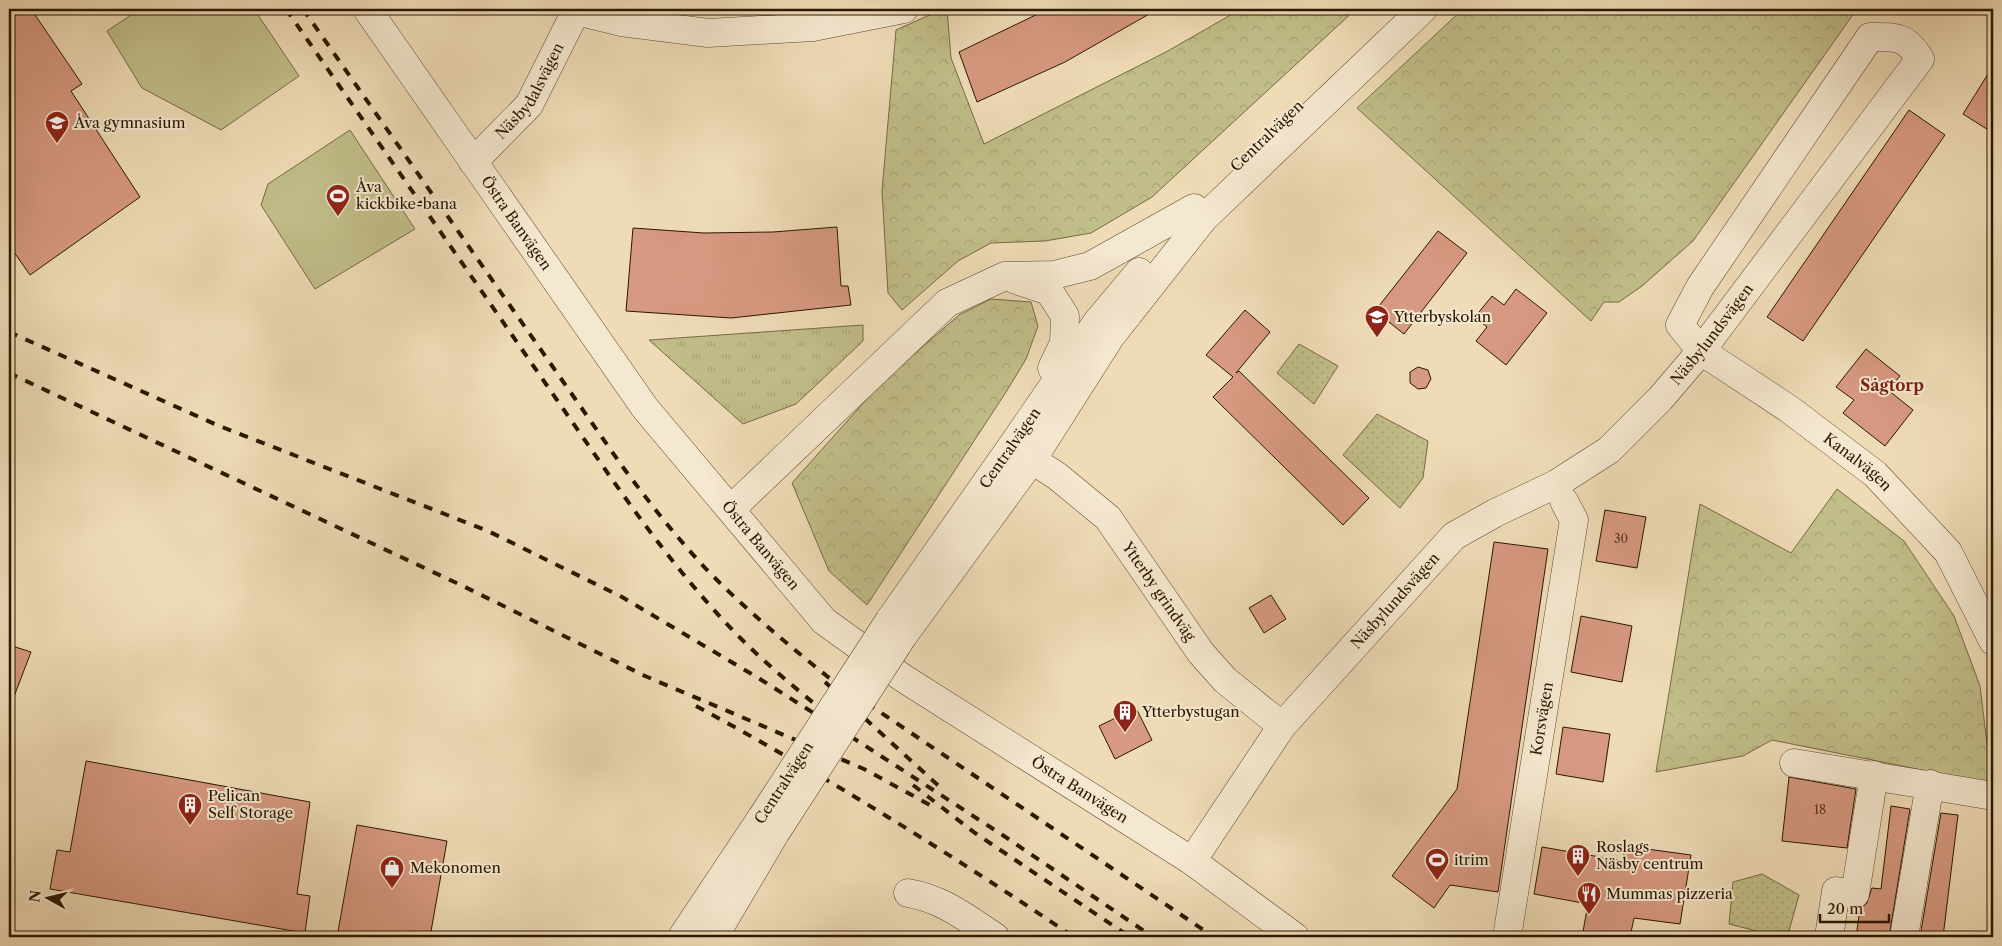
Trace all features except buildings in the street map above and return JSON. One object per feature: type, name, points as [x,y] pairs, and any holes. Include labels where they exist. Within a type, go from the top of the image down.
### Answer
[{"type":"street","name":"Östra Banvägen","points":[[367,9],[645,408],[732,509],[824,621],[902,678],[1192,861],[1296,937]]},
{"type":"street","name":"Näsbydalsvägen","points":[[473,162],[529,105],[574,10],[621,22],[657,18],[708,33],[813,27],[904,9]]},
{"type":"street","name":"Centralvägen","points":[[1024,450],[1097,322],[1194,208],[1345,59],[1401,9]]},
{"type":"street","name":"Centralvägen","points":[[682,937],[769,824],[896,628],[1024,450],[1204,218],[1423,9]]},
{"type":"street","name":"Näsbylundsvägen","points":[[1192,861],[1282,726],[1454,536],[1495,513],[1556,484],[1609,450],[1660,399],[1701,351],[1920,59],[1913,47],[1897,37],[1870,37],[1700,287],[1680,325]]},
{"type":"street","points":[[732,509],[947,303],[1005,276],[1054,274],[1090,266],[1194,208]]},
{"type":"street","points":[[1005,276],[1049,291],[1065,316],[1064,343],[1024,450]]},
{"type":"street","name":"Kanalvägen","points":[[1680,325],[1701,351],[1789,409],[1875,474],[1948,552],[1993,641]]},
{"type":"street","name":"Ytterby grindväg","points":[[1024,450],[1108,518],[1201,653],[1225,680],[1282,726]]},
{"type":"street","name":"Korsvägen","points":[[1506,937],[1574,520],[1564,501]]},
{"type":"street","points":[[1794,762],[1993,796]]},
{"type":"street","points":[[1829,937],[1836,891],[1855,894],[1874,775]]},
{"type":"street","points":[[1904,937],[1930,784]]},
{"type":"street","name":"Centralvägen","points":[[714,937],[769,824]]},
{"type":"street","points":[[908,893],[926,896],[944,904],[995,937]]},
{"type":"green space","points":[[140,9],[254,9],[299,76],[221,130],[142,88],[107,31]]},
{"type":"green space","points":[[943,9],[947,9],[951,58],[984,144],[1166,52],[1241,9],[1356,9],[1152,197],[1091,233],[1045,241],[991,243],[958,261],[902,310],[888,293],[882,191],[896,30]]},
{"type":"green space","points":[[1463,9],[1857,9],[1693,241],[1642,286],[1619,302],[1604,302],[1591,321],[1357,108]]},
{"type":"green space","name":"Åva kickbike-bana","points":[[350,130],[415,229],[315,289],[261,205],[268,184]]},
{"type":"green space","points":[[991,299],[1031,302],[1038,326],[1026,359],[867,605],[829,571],[792,483],[882,382],[959,315]]},
{"type":"green space","points":[[863,325],[863,341],[796,404],[743,424],[649,340]]},
{"type":"green space","points":[[1299,344],[1338,366],[1314,404],[1277,373]]},
{"type":"green space","points":[[1377,414],[1428,441],[1423,478],[1400,508],[1343,455]]},
{"type":"green space","points":[[1837,489],[1904,541],[1954,616],[1980,686],[1992,784],[1772,740],[1743,756],[1656,772],[1700,504],[1791,553]]},
{"type":"green space","points":[[1762,874],[1799,895],[1789,931],[1761,932],[1729,924],[1733,882]]},
{"type":"railway","points":[[286,9],[609,475],[664,550],[709,605],[737,635],[777,672],[832,718]]},
{"type":"railway","points":[[303,9],[622,466],[684,545],[707,570],[766,625],[828,677],[1214,937]]},
{"type":"railway","points":[[9,332],[217,425],[488,531],[622,597],[760,679],[864,745],[1004,836],[1153,937]]},
{"type":"railway","points":[[9,373],[465,587],[645,676],[864,769],[930,805]]},
{"type":"railway","points":[[825,682],[941,788]]},
{"type":"railway","points":[[696,706],[793,760],[888,817],[1074,937]]},
{"type":"railway","points":[[913,785],[975,833],[1130,937]]},
{"type":"place","name":"Åva gymnasium","points":[[57,144]]},
{"type":"place","name":"Åva kickbike-bana","points":[[338,217]]},
{"type":"place","name":"Ytterbyskolan","points":[[1377,338]]},
{"type":"place","name":"Ytterbystugan","points":[[1125,733]]},
{"type":"place","name":"Pelican Self Storage","points":[[190,826]]},
{"type":"place","name":"Roslags Näsby centrum","points":[[1578,877]]},
{"type":"place","name":"itrim","points":[[1437,881]]},
{"type":"place","name":"Mekonomen","points":[[392,889]]},
{"type":"place","name":"Mummas pizzeria","points":[[1589,915]]},
{"type":"district","name":"Sågtorp","points":[[1892,385]]}]
